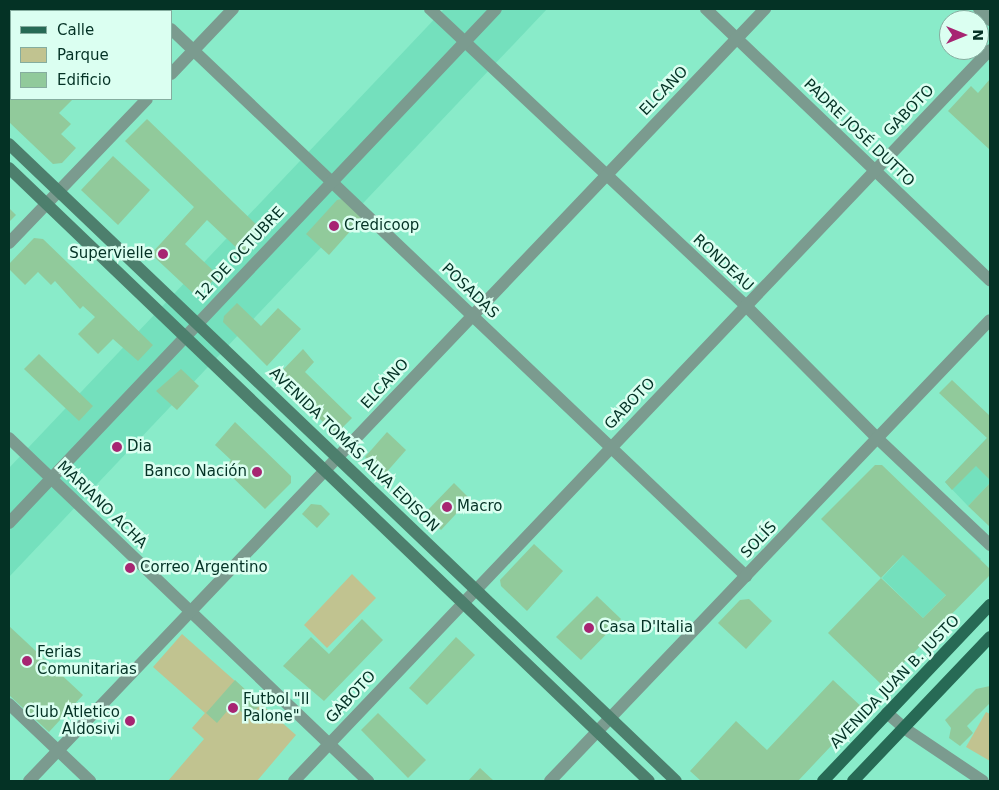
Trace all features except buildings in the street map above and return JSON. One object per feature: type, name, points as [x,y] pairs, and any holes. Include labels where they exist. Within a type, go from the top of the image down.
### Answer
[{"type":"main road","name":"AVENIDA TOMÁS ALVA EDISON","points":[[9,144],[676,781]]},
{"type":"main road","points":[[9,168],[649,781]]},
{"type":"main road","name":"AVENIDA JUAN B. JUSTO","points":[[823,781],[990,605]]},
{"type":"main road","points":[[853,781],[990,637]]},
{"type":"street","points":[[172,73],[233,9]]},
{"type":"street","name":"RONDEAU","points":[[430,9],[605,176],[746,306],[877,438],[990,545]]},
{"type":"street","name":"12 DE OCTUBRE","points":[[9,522],[496,9]]},
{"type":"street","name":"PADRE JOSÉ DUTTO","points":[[706,9],[990,280]]},
{"type":"street","name":"ELCANO","points":[[29,781],[192,613],[765,9]]},
{"type":"street","points":[[979,9],[990,20]]},
{"type":"street","name":"POSADAS","points":[[172,30],[746,576]]},
{"type":"street","name":"GABOTO","points":[[294,781],[990,50]]},
{"type":"street","points":[[9,243],[146,100]]},
{"type":"street","name":"SOLÍS","points":[[550,781],[612,719],[990,320]]},
{"type":"street","name":"MARIANO ACHA","points":[[9,438],[368,781]]},
{"type":"street","points":[[9,704],[90,781]]},
{"type":"street","points":[[887,713],[904,728],[983,781]]},
{"type":"shaded area","points":[[444,9],[547,9],[9,577],[9,468]]},
{"type":"shaded area","points":[[987,438],[990,441],[990,483],[968,506],[945,482]]},
{"type":"shaded area","points":[[937,519],[981,559],[923,618],[882,578]]},
{"type":"green space","points":[[352,574],[376,598],[327,648],[304,625]]},
{"type":"green space","name":"Futbol \"Il Palone\"","points":[[182,634],[296,735],[257,781],[168,781],[204,739],[192,728],[205,713],[153,667]]},
{"type":"green space","points":[[986,712],[990,714],[990,761],[966,747]]},
{"type":"place","name":"Credicoop","points":[[334,226]]},
{"type":"place","name":"Supervielle","points":[[163,254]]},
{"type":"place","name":"Dia","points":[[117,447]]},
{"type":"place","name":"Banco Nación","points":[[257,472]]},
{"type":"place","name":"Macro","points":[[447,507]]},
{"type":"place","name":"Correo Argentino","points":[[130,568]]},
{"type":"place","name":"Casa D'Italia","points":[[589,628]]},
{"type":"place","name":"Ferias Comunitarias","points":[[27,661]]},
{"type":"place","name":"Futbol \"Il Palone\"","points":[[233,708]]},
{"type":"place","name":"Club Atletico Aldosivi","points":[[130,721]]}]
